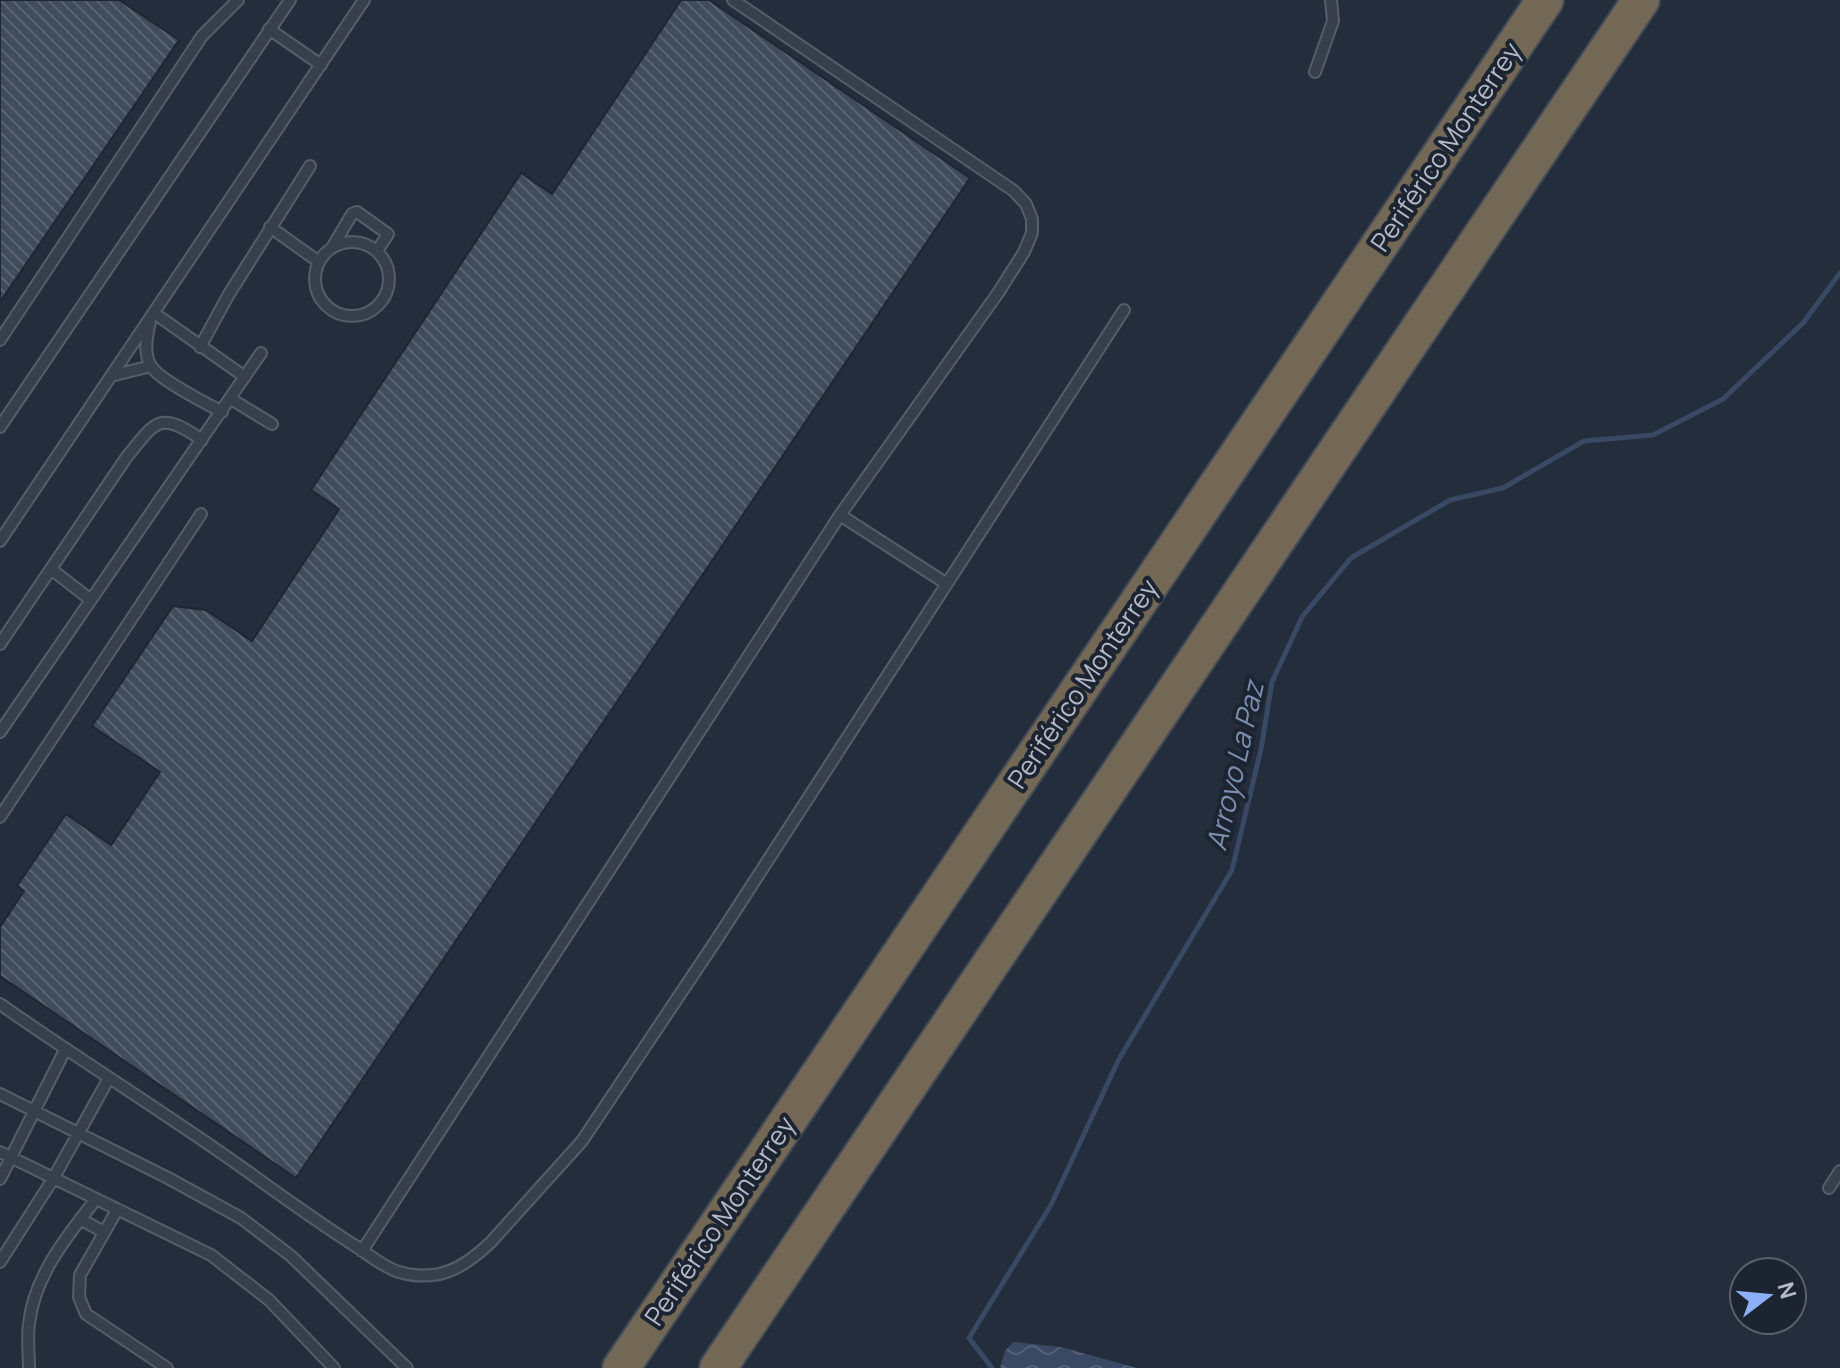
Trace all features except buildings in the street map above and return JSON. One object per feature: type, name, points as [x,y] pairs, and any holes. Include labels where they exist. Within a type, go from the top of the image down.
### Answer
[{"type":"highway","name":"Periférico Monterrey","points":[[630,1354],[1545,0]]},
{"type":"highway","points":[[718,1368],[1641,0]]},
{"type":"lane","points":[[0,340],[202,36],[238,0]]},
{"type":"lane","points":[[0,427],[290,0]]},
{"type":"lane","points":[[0,541],[364,0]]},
{"type":"lane","points":[[362,1251],[840,515],[998,293],[1024,252],[1032,233],[1032,219],[1026,204],[1004,184],[733,0]]},
{"type":"lane","points":[[1315,72],[1333,21],[1331,0]]},
{"type":"lane","points":[[269,29],[321,65]]},
{"type":"lane","points":[[200,347],[229,294],[310,166]]},
{"type":"lane","points":[[332,247],[361,243],[377,251],[387,267],[389,276],[385,295],[373,309],[355,316],[337,313],[321,301],[315,282],[319,262],[352,214],[357,212],[388,234],[377,251]]},
{"type":"lane","points":[[270,227],[319,262]]},
{"type":"lane","points":[[0,1004],[188,1129],[362,1251],[396,1271],[424,1276],[453,1271],[491,1242],[582,1141],[726,926],[1124,310]]},
{"type":"lane","points":[[152,316],[245,377]]},
{"type":"lane","points":[[152,316],[146,342],[151,366],[165,379],[222,412]]},
{"type":"lane","points":[[0,732],[261,353]]},
{"type":"lane","points":[[111,376],[151,366]]},
{"type":"lane","points":[[231,399],[272,424]]},
{"type":"lane","points":[[0,644],[126,458],[148,431],[169,421],[178,423],[202,440]]},
{"type":"lane","points":[[0,817],[201,514]]},
{"type":"lane","points":[[840,515],[947,584]]},
{"type":"lane","points":[[51,569],[91,600]]},
{"type":"lane","points":[[0,1179],[65,1050]]},
{"type":"lane","points":[[0,1262],[53,1179],[109,1078]]},
{"type":"lane","points":[[0,1094],[218,1203],[252,1225],[291,1256],[407,1368]]},
{"type":"lane","points":[[0,1152],[211,1255],[269,1300],[334,1368]]},
{"type":"lane","points":[[1829,1188],[1840,1171]]},
{"type":"lane","points":[[29,1368],[29,1325],[39,1283],[57,1251],[96,1199]]},
{"type":"lane","points":[[117,1210],[80,1275],[79,1297],[86,1314],[167,1368]]},
{"type":"lane","points":[[80,1219],[104,1232]]},
{"type":"lane","points":[[612,1368],[630,1354]]},
{"type":"water","points":[[1013,1342],[1061,1347],[1137,1368],[1000,1368],[1005,1351]]},
{"type":"waterway","name":"Arroyo La Paz","points":[[992,1368],[969,1338],[1051,1205],[1119,1059],[1232,870],[1261,749],[1272,682],[1302,617],[1351,558],[1450,500],[1503,488],[1584,441],[1653,435],[1723,399],[1803,323],[1840,273]]}]
